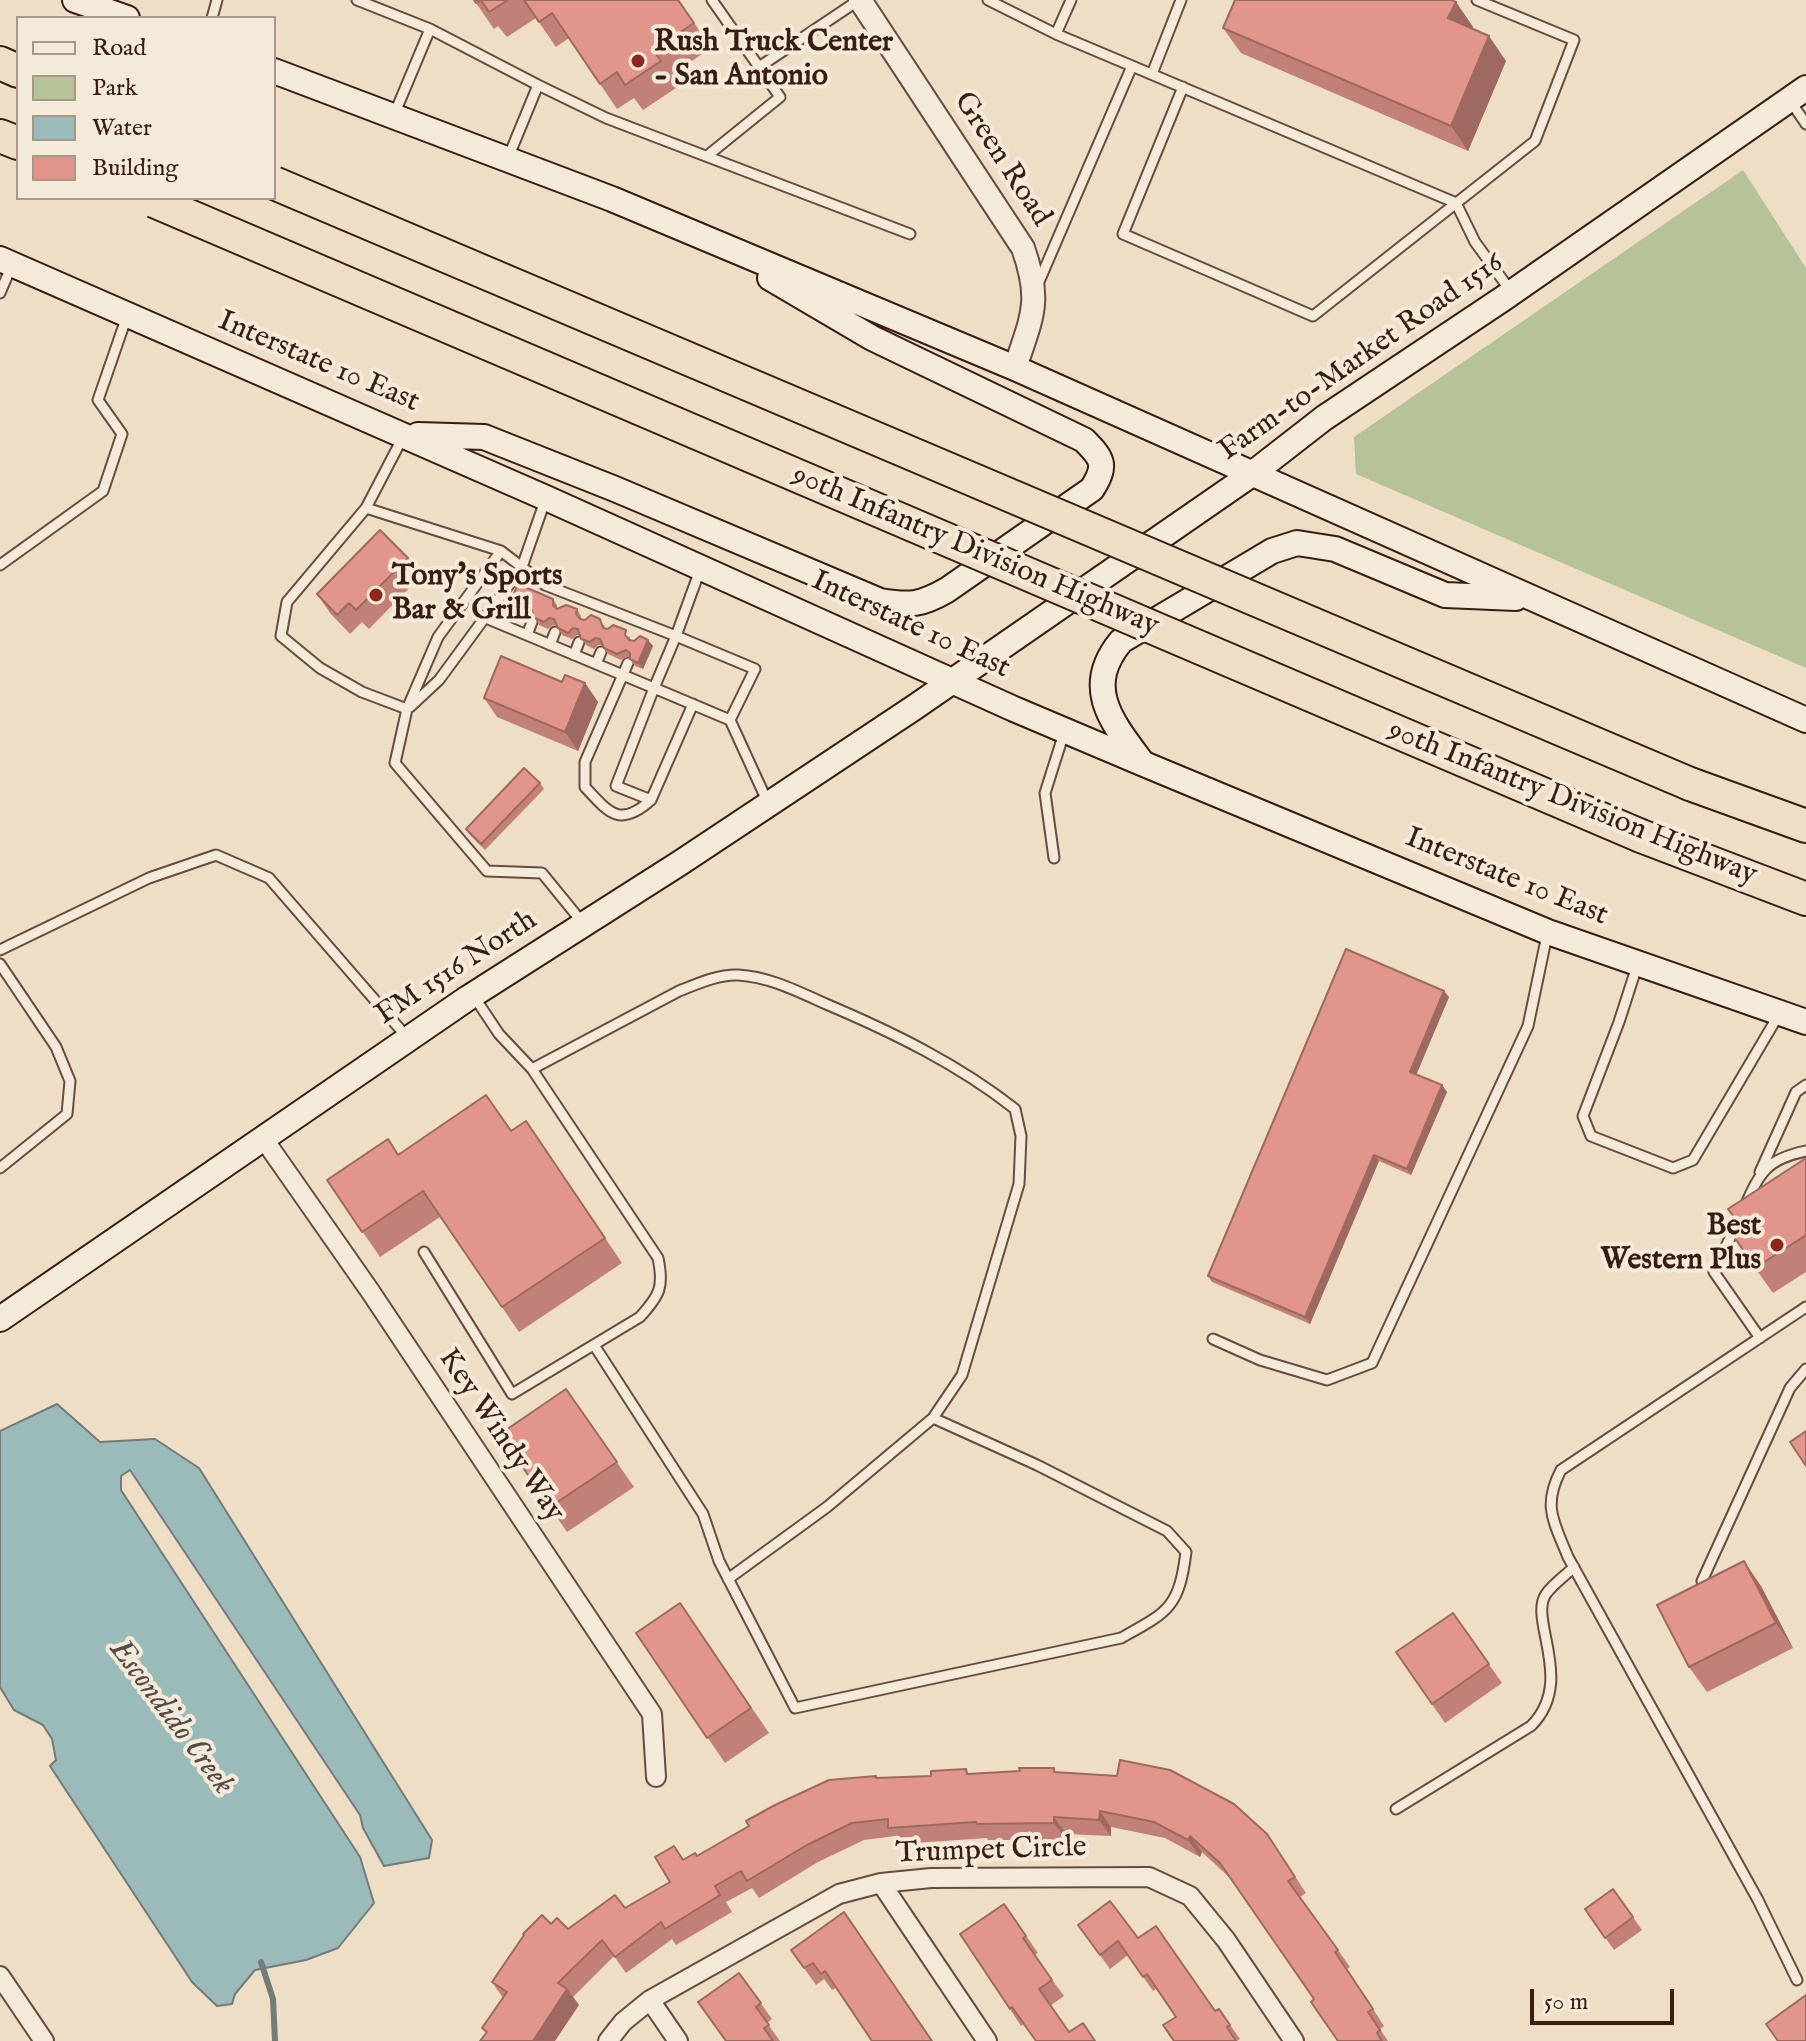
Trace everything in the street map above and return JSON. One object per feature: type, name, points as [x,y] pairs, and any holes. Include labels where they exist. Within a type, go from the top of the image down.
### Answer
[{"type":"highway","points":[[276,184],[1690,784],[1806,826]]},
{"type":"highway","name":"90th Infantry Division Highway","points":[[152,200],[1641,836],[1806,899]]},
{"type":"main road","points":[[75,0],[121,16]]},
{"type":"main road","points":[[276,72],[508,158],[688,230],[1015,368],[1806,720]]},
{"type":"main road","name":"Farm-to-Market Road 1516","points":[[954,680],[1252,474],[1324,418],[1512,293],[1797,94]]},
{"type":"main road","points":[[404,435],[484,437],[880,601],[905,605],[924,603],[947,590],[1092,489],[1102,473],[1100,456],[1084,440],[872,338],[688,230]]},
{"type":"main road","name":"Interstate 10 East","points":[[6,262],[702,566],[1065,731],[1548,932],[1806,1022]]},
{"type":"main road","points":[[1144,764],[1114,726],[1104,704],[1102,680],[1108,656],[1121,641],[1272,551],[1297,543],[1335,549],[1445,595],[1530,599]]},
{"type":"main road","name":"FM 1516 North","points":[[0,1319],[473,995],[954,680]]},
{"type":"street","name":"Green Road","points":[[860,0],[1023,248],[1035,291],[1033,312],[1015,368]]},
{"type":"street","name":"Key Windy Way","points":[[263,1138],[370,1291],[652,1714],[656,1777]]},
{"type":"street","name":"Trumpet Circle","points":[[608,2041],[623,2022],[650,2000],[839,1894],[881,1883],[931,1878],[1149,1877],[1190,1896],[1226,1940],[1294,2041]]},
{"type":"street","points":[[881,1883],[987,2041]]},
{"type":"street","points":[[0,1976],[44,2041]]},
{"type":"street","points":[[650,2000],[678,2041]]},
{"type":"lane","points":[[357,0],[430,29],[606,118],[910,234]]},
{"type":"lane","points":[[707,156],[780,97],[712,0]]},
{"type":"lane","points":[[759,67],[860,0]]},
{"type":"lane","points":[[988,0],[1056,34],[1456,203],[1475,242],[1512,293]]},
{"type":"lane","points":[[1056,34],[1071,0]]},
{"type":"lane","points":[[1152,74],[1181,0]]},
{"type":"lane","points":[[1183,87],[1123,234],[1313,316],[1535,141],[1574,40],[1477,0]]},
{"type":"lane","points":[[394,115],[430,29]]},
{"type":"lane","points":[[1035,291],[1132,66]]},
{"type":"lane","points":[[508,158],[538,85]]},
{"type":"lane","points":[[1797,94],[1806,124]]},
{"type":"lane","points":[[0,293],[6,262]]},
{"type":"lane","points":[[0,565],[103,491],[122,434],[98,400],[127,316]]},
{"type":"lane","points":[[404,435],[366,508],[287,602],[281,636],[320,668],[362,692],[407,709]]},
{"type":"lane","points":[[407,709],[439,680],[522,567],[546,498]]},
{"type":"lane","points":[[366,508],[501,551],[545,585],[594,604],[642,628],[676,636],[755,669],[730,720]]},
{"type":"lane","points":[[501,551],[438,637],[407,709],[395,763],[487,871],[542,873],[584,925]]},
{"type":"lane","points":[[651,800],[616,786],[702,566]]},
{"type":"lane","points":[[541,598],[545,585]]},
{"type":"lane","points":[[564,608],[570,595]]},
{"type":"lane","points":[[588,619],[594,604]]},
{"type":"lane","points":[[486,618],[730,720],[768,804]]},
{"type":"lane","points":[[527,635],[532,622]]},
{"type":"lane","points":[[550,645],[555,632]]},
{"type":"lane","points":[[574,655],[579,642]]},
{"type":"lane","points":[[596,664],[601,652]]},
{"type":"lane","points":[[628,663],[585,762],[585,787],[603,807],[618,816],[636,813],[651,800],[693,704]]},
{"type":"lane","points":[[1054,858],[1045,793],[1065,731]]},
{"type":"lane","points":[[0,950],[149,878],[216,855],[269,878],[408,1039]]},
{"type":"lane","points":[[1213,1339],[1260,1360],[1327,1380],[1372,1363],[1528,1026],[1548,932]]},
{"type":"lane","points":[[1638,963],[1583,1116],[1591,1136],[1673,1168],[1693,1160],[1780,1013]]},
{"type":"lane","points":[[0,964],[56,1047],[70,1081],[67,1114],[0,1168]]},
{"type":"lane","points":[[532,1069],[679,991],[703,981],[735,975],[772,980],[875,1025],[982,1083],[1015,1109],[1021,1136],[1019,1184],[962,1375],[933,1418],[827,1507],[728,1579]]},
{"type":"lane","points":[[424,1252],[512,1394],[640,1317],[656,1300],[661,1288],[658,1258],[532,1069],[499,1034],[473,995]]},
{"type":"lane","points":[[1760,1338],[1714,1272],[1796,1092],[1806,1085]]},
{"type":"lane","points":[[1760,1172],[1788,1154],[1806,1151]]},
{"type":"lane","points":[[1797,1980],[1758,1900],[1574,1567],[1551,1514],[1552,1488],[1561,1470],[1806,1307]]},
{"type":"lane","points":[[594,1345],[703,1514],[719,1561],[795,1708],[1121,1638],[1164,1614],[1182,1583],[1186,1552],[1167,1531],[1037,1465],[933,1418]]},
{"type":"lane","points":[[1702,1581],[1790,1388],[1806,1369]]},
{"type":"lane","points":[[1396,1809],[1531,1726],[1542,1716],[1548,1704],[1551,1657],[1542,1608],[1545,1595],[1574,1567]]},
{"type":"green space","points":[[1743,170],[1806,268],[1806,668],[1356,474],[1354,437]]},
{"type":"water","points":[[57,1404],[100,1442],[155,1439],[199,1468],[432,1840],[429,1858],[384,1866],[363,1828],[360,1815],[130,1470],[121,1476],[121,1490],[360,1857],[374,1903],[338,1948],[306,1960],[255,1970],[235,1994],[232,2004],[217,2006],[192,1982],[50,1766],[56,1760],[52,1739],[43,1725],[14,1710],[0,1687],[0,1431]]},
{"type":"building","points":[[481,0],[508,0],[489,12]]},
{"type":"building","name":"Rush Truck Center - San Antonio","points":[[524,0],[678,0],[694,23],[653,50],[661,61],[625,85],[617,72],[600,84],[552,13],[539,22]]},
{"type":"building","points":[[1235,0],[1451,0],[1456,2],[1448,18],[1489,36],[1451,126],[1223,28]]},
{"type":"building","points":[[380,530],[408,558],[356,610],[349,603],[337,615],[317,594]]},
{"type":"building","points":[[518,584],[553,599],[557,609],[566,605],[577,609],[580,619],[585,620],[591,615],[600,619],[603,628],[613,625],[626,630],[629,640],[634,641],[640,636],[648,640],[638,663],[630,659],[630,653],[626,650],[617,654],[604,648],[600,639],[590,642],[581,639],[578,629],[573,628],[568,633],[558,628],[554,619],[544,622],[535,618],[531,609],[526,608],[521,613],[508,607]]},
{"type":"building","points":[[501,656],[562,682],[565,675],[585,683],[565,732],[484,698]]},
{"type":"building","points":[[524,768],[540,783],[481,844],[466,829]]},
{"type":"building","points":[[1346,949],[1444,991],[1410,1072],[1442,1085],[1407,1169],[1374,1155],[1305,1317],[1208,1276]]},
{"type":"building","points":[[486,1095],[511,1131],[526,1121],[605,1238],[502,1307],[423,1191],[362,1232],[327,1180],[388,1139],[398,1155]]},
{"type":"building","points":[[1806,1158],[1806,1235],[1755,1268],[1725,1223],[1734,1217],[1728,1209]]},
{"type":"building","points":[[566,1389],[617,1462],[550,1507],[500,1434]]},
{"type":"building","points":[[1806,1431],[1806,1466],[1790,1442]]},
{"type":"building","points":[[1744,1561],[1776,1623],[1689,1667],[1657,1605]]},
{"type":"building","points":[[680,1603],[751,1708],[707,1738],[636,1633]]},
{"type":"building","points":[[1453,1613],[1489,1664],[1432,1704],[1396,1652]]},
{"type":"building","points":[[1120,1760],[1170,1770],[1234,1804],[1267,1834],[1295,1877],[1288,1881],[1338,1950],[1335,1952],[1373,2009],[1368,2012],[1380,2030],[1377,2033],[1382,2041],[1338,2041],[1311,2002],[1314,1999],[1220,1863],[1190,1836],[1188,1840],[1154,1822],[1100,1811],[1099,1820],[1054,1817],[1054,1823],[976,1822],[888,1828],[888,1819],[852,1823],[807,1845],[747,1881],[741,1871],[715,1886],[720,1895],[665,1929],[661,1922],[615,1957],[602,1940],[558,1983],[567,1989],[533,2041],[480,2041],[487,2032],[482,2028],[507,1992],[492,1982],[523,1934],[542,1915],[551,1924],[557,1918],[568,1929],[615,1895],[625,1908],[670,1882],[655,1857],[674,1846],[683,1860],[695,1853],[697,1856],[749,1826],[746,1821],[829,1780],[931,1776],[931,1771],[966,1769],[967,1774],[1020,1771],[1019,1768],[1054,1768],[1054,1772],[1117,1776]]},
{"type":"building","points":[[1613,1889],[1633,1917],[1605,1938],[1585,1909]]},
{"type":"building","points":[[1110,1901],[1138,1938],[1156,1926],[1215,2011],[1219,2009],[1236,2041],[1174,2041],[1163,2025],[1176,2017],[1147,1974],[1143,1977],[1118,1941],[1100,1955],[1078,1925]]},
{"type":"building","points":[[1004,1904],[1052,1980],[1039,1989],[1069,2032],[1083,2023],[1095,2041],[1036,2041],[1012,2007],[1010,2009],[960,1934]]},
{"type":"building","points":[[844,1912],[932,2041],[872,2041],[825,1971],[821,1974],[813,1963],[804,1968],[791,1950]]},
{"type":"building","points":[[739,1973],[761,2003],[756,2007],[769,2025],[764,2028],[773,2041],[726,2041],[698,2002]]},
{"type":"building","points":[[1806,1995],[1806,2041],[1778,2041],[1766,2024]]},
{"type":"waterway","name":"Escondido Creek","points":[[261,1962],[273,1999],[275,2041]]},
{"type":"place","name":"Rush Truck Center - San Antonio","points":[[638,61]]},
{"type":"place","name":"Tony's Sports Bar & Grill","points":[[376,595]]},
{"type":"place","name":"Best Western Plus","points":[[1777,1245]]}]
